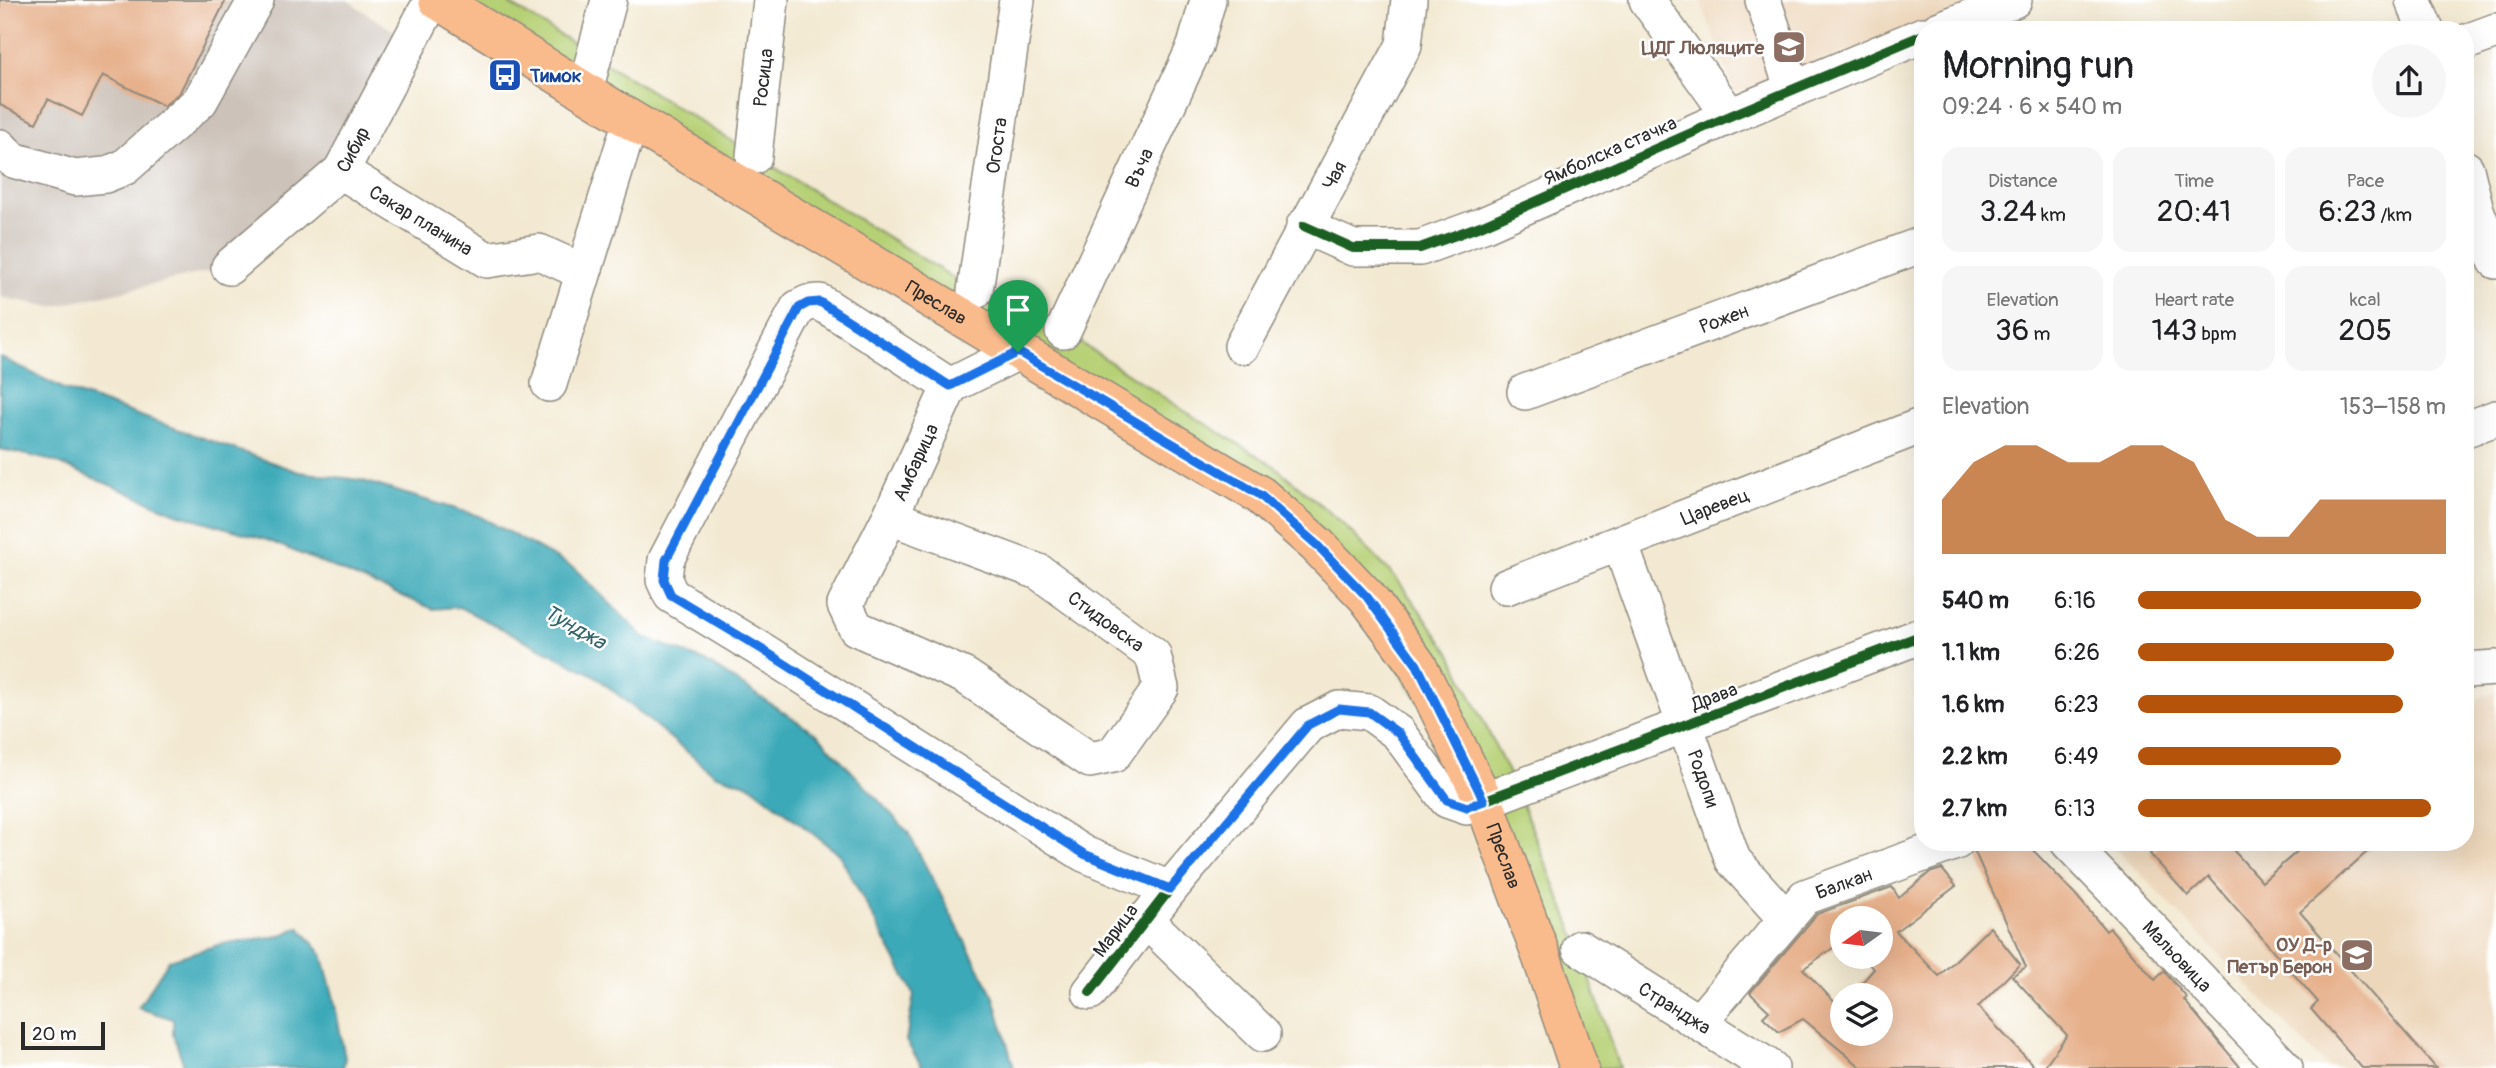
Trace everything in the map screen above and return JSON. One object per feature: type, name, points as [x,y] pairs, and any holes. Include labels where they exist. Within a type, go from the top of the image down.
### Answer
[{"type":"main road","name":"Преслав","points":[[438,0],[631,120],[1260,495],[1317,545],[1367,597],[1417,665],[1500,795],[1542,958],[1579,1068]]},
{"type":"street","points":[[0,147],[13,160],[75,178],[105,175],[125,167],[200,101],[256,0]]},
{"type":"street","name":"Сибир","points":[[229,267],[341,171],[432,0]]},
{"type":"street","points":[[585,92],[608,0]]},
{"type":"street","name":"Росица","points":[[754,156],[771,0]]},
{"type":"street","name":"Огоста","points":[[975,291],[1017,0]]},
{"type":"street","name":"Въча","points":[[1063,331],[1195,46],[1208,0]]},
{"type":"street","name":"Чая","points":[[1242,346],[1304,226],[1404,45],[1409,0]]},
{"type":"street","points":[[1647,0],[1730,116]]},
{"type":"street","points":[[1763,0],[1793,90]]},
{"type":"street","points":[[1961,21],[2014,0]]},
{"type":"street","points":[[2413,0],[2422,21]]},
{"type":"street","points":[[2474,39],[2496,31]]},
{"type":"street","name":"Ямболска стачка","points":[[1304,226],[1353,248],[1420,248],[1483,225],[1730,116],[1914,39]]},
{"type":"street","points":[[549,384],[631,120]]},
{"type":"street","name":"Сакар планина","points":[[341,171],[487,260],[539,252],[583,272]]},
{"type":"street","points":[[2479,209],[2496,261]]},
{"type":"street","name":"Рожен","points":[[1525,392],[1914,247]]},
{"type":"street","name":"Марица","points":[[950,386],[820,302],[808,303],[799,308],[666,560],[664,580],[671,595],[763,650],[1084,854],[1170,889]]},
{"type":"street","points":[[950,386],[1018,352]]},
{"type":"street","name":"Амбарица","points":[[845,605],[890,517],[950,386]]},
{"type":"street","points":[[2474,426],[2496,418]]},
{"type":"street","name":"Царевец","points":[[1506,587],[1914,429]]},
{"type":"street","name":"Стидовска","points":[[845,605],[856,628],[965,676],[1090,760],[1113,755],[1161,688],[1153,655],[1039,572],[890,517]]},
{"type":"street","name":"Родопи","points":[[1620,543],[1733,860],[1786,919]]},
{"type":"street","name":"Драва","points":[[1500,795],[1914,638]]},
{"type":"street","points":[[2474,669],[2496,668]]},
{"type":"street","name":"Марица","points":[[1090,992],[1145,919],[1308,725],[1339,709],[1369,712],[1398,733],[1447,800],[1467,807],[1500,795]]},
{"type":"street","name":"Балкан","points":[[1699,1022],[1805,897],[1931,851]]},
{"type":"street","name":"Мальовица","points":[[2077,851],[2285,1068]]},
{"type":"street","name":"Марица","points":[[1145,919],[1263,1034]]},
{"type":"street","name":"Странджа","points":[[1580,948],[1771,1068]]},
{"type":"shaded area","points":[[0,0],[347,0],[410,42],[341,171],[229,267],[52,307],[0,297]]},
{"type":"shaded area","name":"ЦДГ Люляците","points":[[1700,0],[1986,0],[1929,21],[1914,21],[1914,27],[1735,93]]},
{"type":"shaded area","name":"ОУ Д-р Петър Берон","points":[[2496,691],[2496,1068],[2328,1068],[2119,851],[2474,851],[2474,700]]},
{"type":"green space","points":[[438,0],[503,0],[975,291],[1063,331],[1276,467],[1344,525],[1396,578],[1450,652],[1516,789],[1580,948],[1619,1068],[1579,1068],[1484,801],[1317,545]]},
{"type":"water","name":"Тунджа","points":[[0,357],[64,389],[299,472],[360,480],[479,516],[574,568],[645,638],[705,661],[817,734],[908,832],[994,997],[1014,1068],[923,1068],[906,1041],[914,994],[839,854],[750,785],[714,774],[594,675],[459,607],[433,609],[267,540],[176,513],[53,461],[0,449]]},
{"type":"water","points":[[299,927],[322,954],[345,1058],[343,1068],[185,1068],[173,1034],[173,1019],[138,1008],[169,960],[221,944],[280,936]]},
{"type":"building","points":[[0,0],[226,0],[180,92],[164,106],[103,75],[82,116],[48,99],[36,123],[0,105]]},
{"type":"building","points":[[1974,851],[2034,851],[2106,931],[2110,928],[2155,980],[2164,971],[2187,998],[2184,1000],[2241,1068],[2043,1068],[2067,1035],[2012,976],[2026,967]]},
{"type":"building","points":[[2153,851],[2234,851],[2262,882],[2298,851],[2368,851],[2300,912],[2436,1068],[2362,1068],[2311,1009],[2318,1002],[2209,877],[2188,896],[2150,854]]},
{"type":"building","points":[[1942,869],[1956,886],[1896,931],[1939,976],[1990,927],[2020,964],[1978,1007],[2036,1068],[1862,1068],[1836,1046],[1893,1046],[1893,983],[1862,983],[1873,970],[1894,970],[1894,906],[1839,906],[1892,887],[1899,898],[1929,873]]},
{"type":"building","points":[[1830,909],[1830,950],[1803,969],[1830,997],[1830,1041],[1803,1019],[1779,1032],[1763,1017],[1769,1011],[1750,993],[1817,914]]},
{"type":"cycle path","points":[[1304,226],[1353,248],[1420,248],[1483,225],[1914,39]]},
{"type":"cycle path","points":[[950,386],[820,302],[808,303],[798,308],[666,560],[664,580],[671,595],[1084,854],[1170,889]]},
{"type":"cycle path","points":[[1090,992],[1170,889],[1308,725],[1339,709],[1369,712],[1398,733],[1447,800],[1467,807],[1914,638]]},
{"type":"place","name":"ЦДГ Люляците","points":[[1789,47]]},
{"type":"place","name":"Тимок","points":[[505,75]]},
{"type":"place","name":"ОУ Д-р Петър Берон","points":[[2357,955]]},
{"type":"route","points":[[820,302],[950,386],[1018,352],[1260,495],[1317,545],[1367,597],[1417,665],[1484,801],[1467,807],[1447,800],[1398,733],[1369,712],[1339,709],[1308,725],[1170,889],[1084,854],[763,650],[671,595],[664,580],[666,560],[799,308],[808,303],[820,302]]}]
